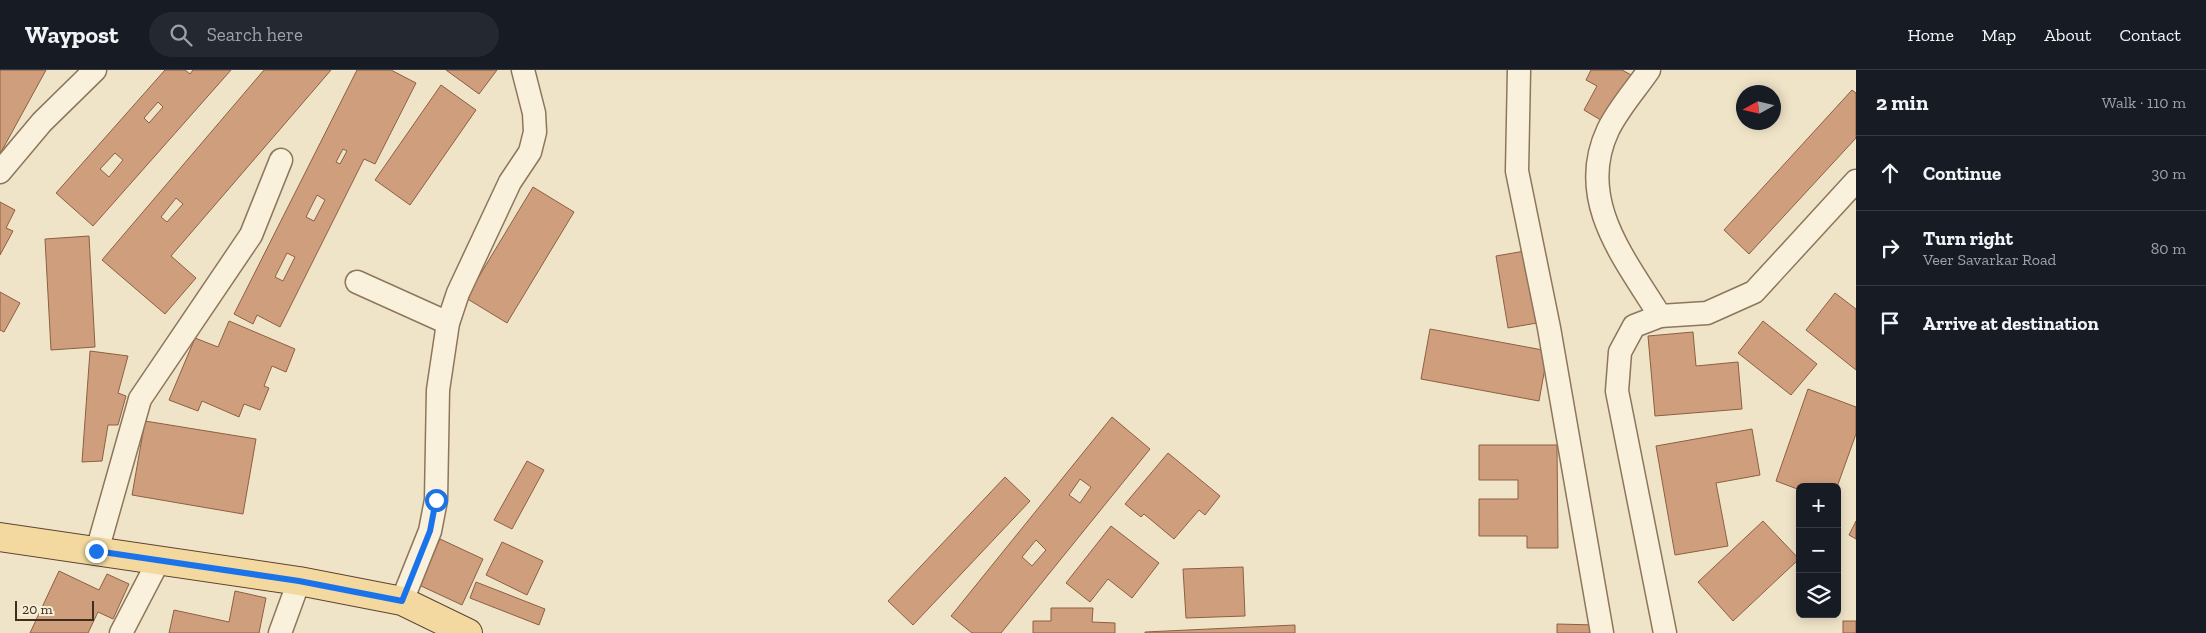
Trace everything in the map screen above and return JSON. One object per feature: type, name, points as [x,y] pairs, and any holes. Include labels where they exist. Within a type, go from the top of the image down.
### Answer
[{"type":"main road","points":[[0,537],[299,581],[402,601],[468,633]]},
{"type":"street","points":[[0,172],[42,122],[95,70]]},
{"type":"street","points":[[402,601],[430,531],[436,500],[438,390],[448,322],[458,293],[510,182],[530,152],[535,132],[534,113],[522,70]]},
{"type":"street","points":[[1520,70],[1518,171],[1549,328],[1602,633]]},
{"type":"street","points":[[1649,70],[1608,130],[1600,153],[1596,173],[1598,200],[1609,233],[1660,316]]},
{"type":"street","points":[[96,551],[140,399],[251,235],[281,160]]},
{"type":"street","points":[[1665,633],[1617,391],[1620,352],[1634,326],[1660,316],[1707,313],[1754,292],[1856,182]]},
{"type":"street","points":[[357,282],[448,322]]},
{"type":"street","points":[[121,633],[159,560]]},
{"type":"street","points":[[280,633],[299,581]]},
{"type":"building","points":[[0,70],[46,70],[0,154]]},
{"type":"building","points":[[165,70],[185,70],[190,74],[193,70],[231,70],[93,226],[56,193]],"holes":[[[158,102],[163,107],[149,123],[144,118]],[[115,153],[123,160],[109,177],[100,169]]]},
{"type":"building","points":[[264,70],[331,70],[171,256],[196,278],[165,314],[102,260]],"holes":[[[176,198],[183,204],[167,222],[161,217]]]},
{"type":"building","points":[[357,70],[391,70],[416,83],[375,164],[364,159],[280,327],[257,315],[253,324],[234,314]],"holes":[[[343,149],[347,151],[340,164],[336,162]],[[317,195],[325,200],[314,221],[306,217]],[[287,253],[295,257],[283,281],[275,277]]]},
{"type":"building","points":[[446,70],[497,70],[479,94]]},
{"type":"building","points":[[1591,70],[1622,70],[1635,77],[1609,125],[1584,110],[1597,86],[1586,80]]},
{"type":"building","points":[[441,85],[476,110],[410,205],[375,180]]},
{"type":"building","points":[[1852,90],[1856,93],[1856,138],[1749,254],[1724,230]]},
{"type":"building","points":[[533,187],[574,212],[507,323],[466,298]]},
{"type":"building","points":[[0,202],[15,210],[6,228],[13,231],[0,255]]},
{"type":"building","points":[[89,236],[95,347],[51,350],[45,239]]},
{"type":"building","points":[[1525,251],[1537,323],[1508,328],[1496,256]]},
{"type":"building","points":[[0,292],[20,303],[4,332],[0,330]]},
{"type":"building","points":[[1835,293],[1856,309],[1856,370],[1806,330]]},
{"type":"building","points":[[229,321],[295,349],[286,372],[272,366],[264,386],[269,388],[260,410],[244,404],[239,417],[202,401],[198,411],[169,400],[195,338],[218,347]]},
{"type":"building","points":[[1763,321],[1817,364],[1791,395],[1738,353]]},
{"type":"building","points":[[1430,329],[1548,351],[1539,401],[1421,379]]},
{"type":"building","points":[[1693,332],[1696,366],[1738,362],[1742,409],[1655,416],[1648,336]]},
{"type":"building","points":[[90,351],[128,356],[118,393],[126,396],[118,425],[108,425],[102,461],[82,462]]},
{"type":"building","points":[[1808,389],[1856,407],[1856,434],[1838,483],[1796,483],[1796,488],[1776,481]]},
{"type":"building","points":[[1112,417],[1150,449],[1001,633],[972,633],[951,616]],"holes":[[[1080,479],[1091,487],[1080,503],[1069,495]],[[1036,540],[1046,550],[1032,566],[1022,557]]]},
{"type":"building","points":[[145,421],[256,439],[243,514],[132,495]]},
{"type":"building","points":[[1752,429],[1760,475],[1716,483],[1728,546],[1675,555],[1656,446]]},
{"type":"building","points":[[1479,445],[1557,445],[1558,548],[1527,548],[1527,536],[1479,536],[1479,499],[1518,499],[1518,480],[1479,480]]},
{"type":"building","points":[[1168,453],[1220,496],[1205,515],[1199,510],[1174,539],[1144,514],[1141,517],[1125,504]]},
{"type":"building","points":[[527,461],[544,470],[512,529],[494,520]]},
{"type":"building","points":[[1005,477],[1030,501],[913,625],[888,601]]},
{"type":"building","points":[[1763,521],[1796,556],[1796,562],[1733,621],[1698,582]]},
{"type":"building","points":[[1856,521],[1856,539],[1849,535]]},
{"type":"building","points":[[1111,526],[1159,563],[1132,598],[1108,579],[1090,602],[1066,583]]},
{"type":"building","points":[[440,539],[483,559],[462,605],[419,585]]},
{"type":"building","points":[[502,542],[543,561],[527,595],[486,575]]},
{"type":"building","points":[[1243,567],[1245,616],[1186,618],[1183,569]]},
{"type":"building","points":[[59,571],[99,590],[107,574],[129,584],[113,619],[98,612],[88,633],[30,633]]},
{"type":"building","points":[[476,582],[545,609],[539,625],[470,598]]},
{"type":"building","points":[[235,591],[266,598],[259,633],[169,633],[174,610],[229,622]]},
{"type":"building","points":[[1051,608],[1093,608],[1092,622],[1115,623],[1115,633],[1033,633],[1033,621],[1051,621]]},
{"type":"building","points":[[1843,621],[1856,621],[1856,633],[1843,633]]},
{"type":"building","points":[[1557,624],[1596,625],[1595,633],[1557,633]]},
{"type":"building","points":[[1295,625],[1295,633],[1145,633],[1145,632]]},
{"type":"route","points":[[96,551],[299,581],[402,601],[430,531],[436,500]]}]
